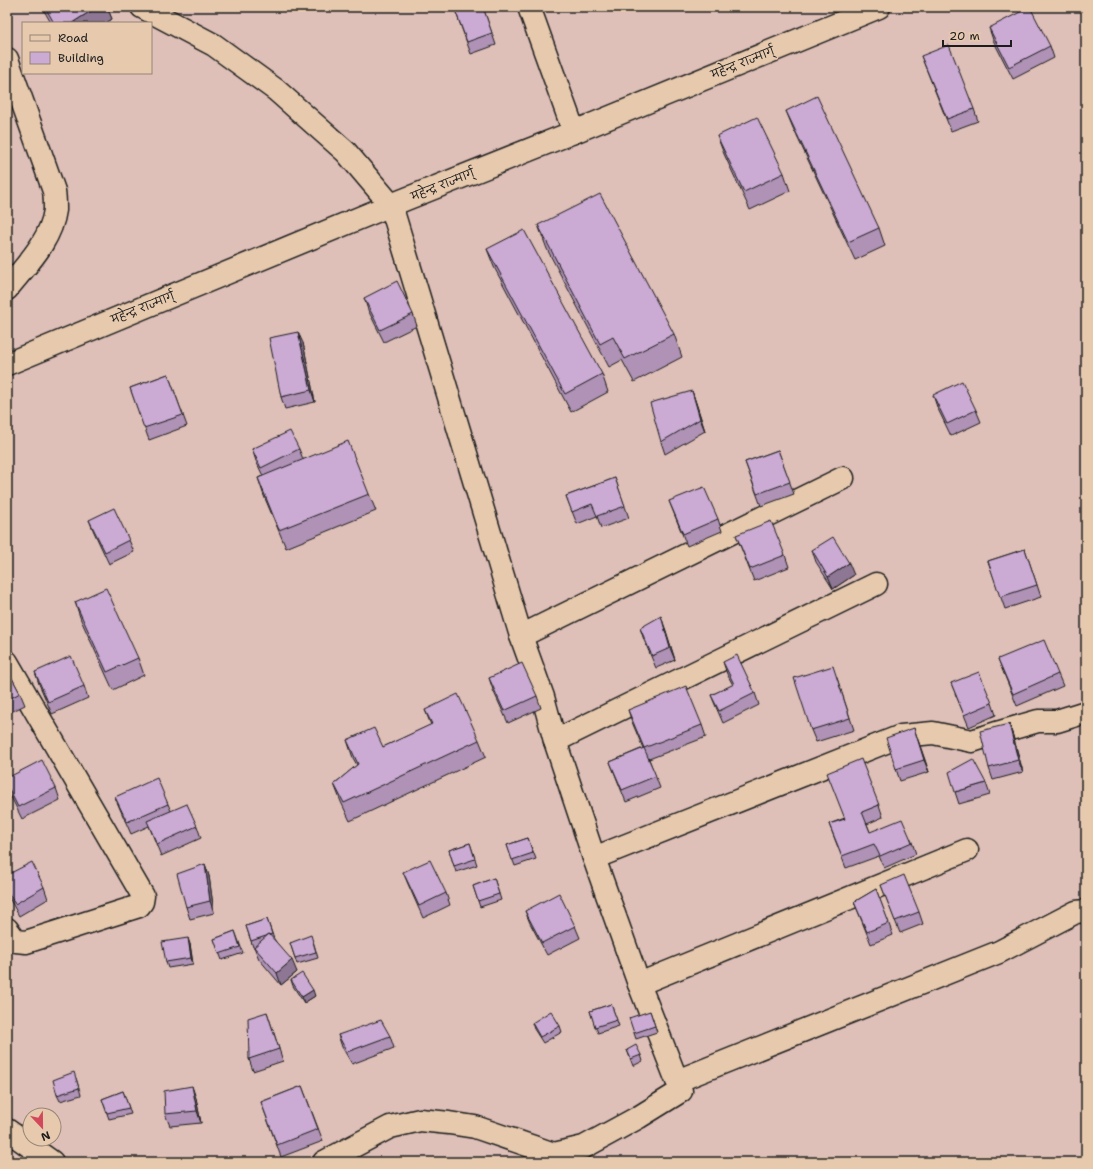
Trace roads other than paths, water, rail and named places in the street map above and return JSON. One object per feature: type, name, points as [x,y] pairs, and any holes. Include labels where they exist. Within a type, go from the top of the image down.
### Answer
[{"type":"main road","points":[[142,7],[214,45],[276,90],[346,152],[391,205],[521,636],[543,697],[555,741],[594,858],[639,984],[677,1081],[999,952],[1076,912],[1086,911]]},
{"type":"main road","points":[[529,7],[574,132]]},
{"type":"main road","name":"महेन्द्र राज्मार्ग्","points":[[7,364],[391,205],[879,7]]},
{"type":"main road","points":[[7,59],[54,191],[55,209],[52,223],[45,240],[7,289]]},
{"type":"main road","points":[[521,636],[843,478]]},
{"type":"main road","points":[[555,741],[876,584]]},
{"type":"main road","points":[[7,929],[16,941],[26,942],[139,906],[144,896],[8,664]]},
{"type":"main road","points":[[594,858],[901,736],[933,733],[972,741],[1038,721],[1057,721],[1086,712]]},
{"type":"main road","points":[[639,984],[967,850]]},
{"type":"main road","points":[[324,1162],[390,1127],[420,1120],[475,1127],[553,1158],[584,1148],[681,1091]]},
{"type":"main road","points":[[7,1130],[52,1162]]}]
